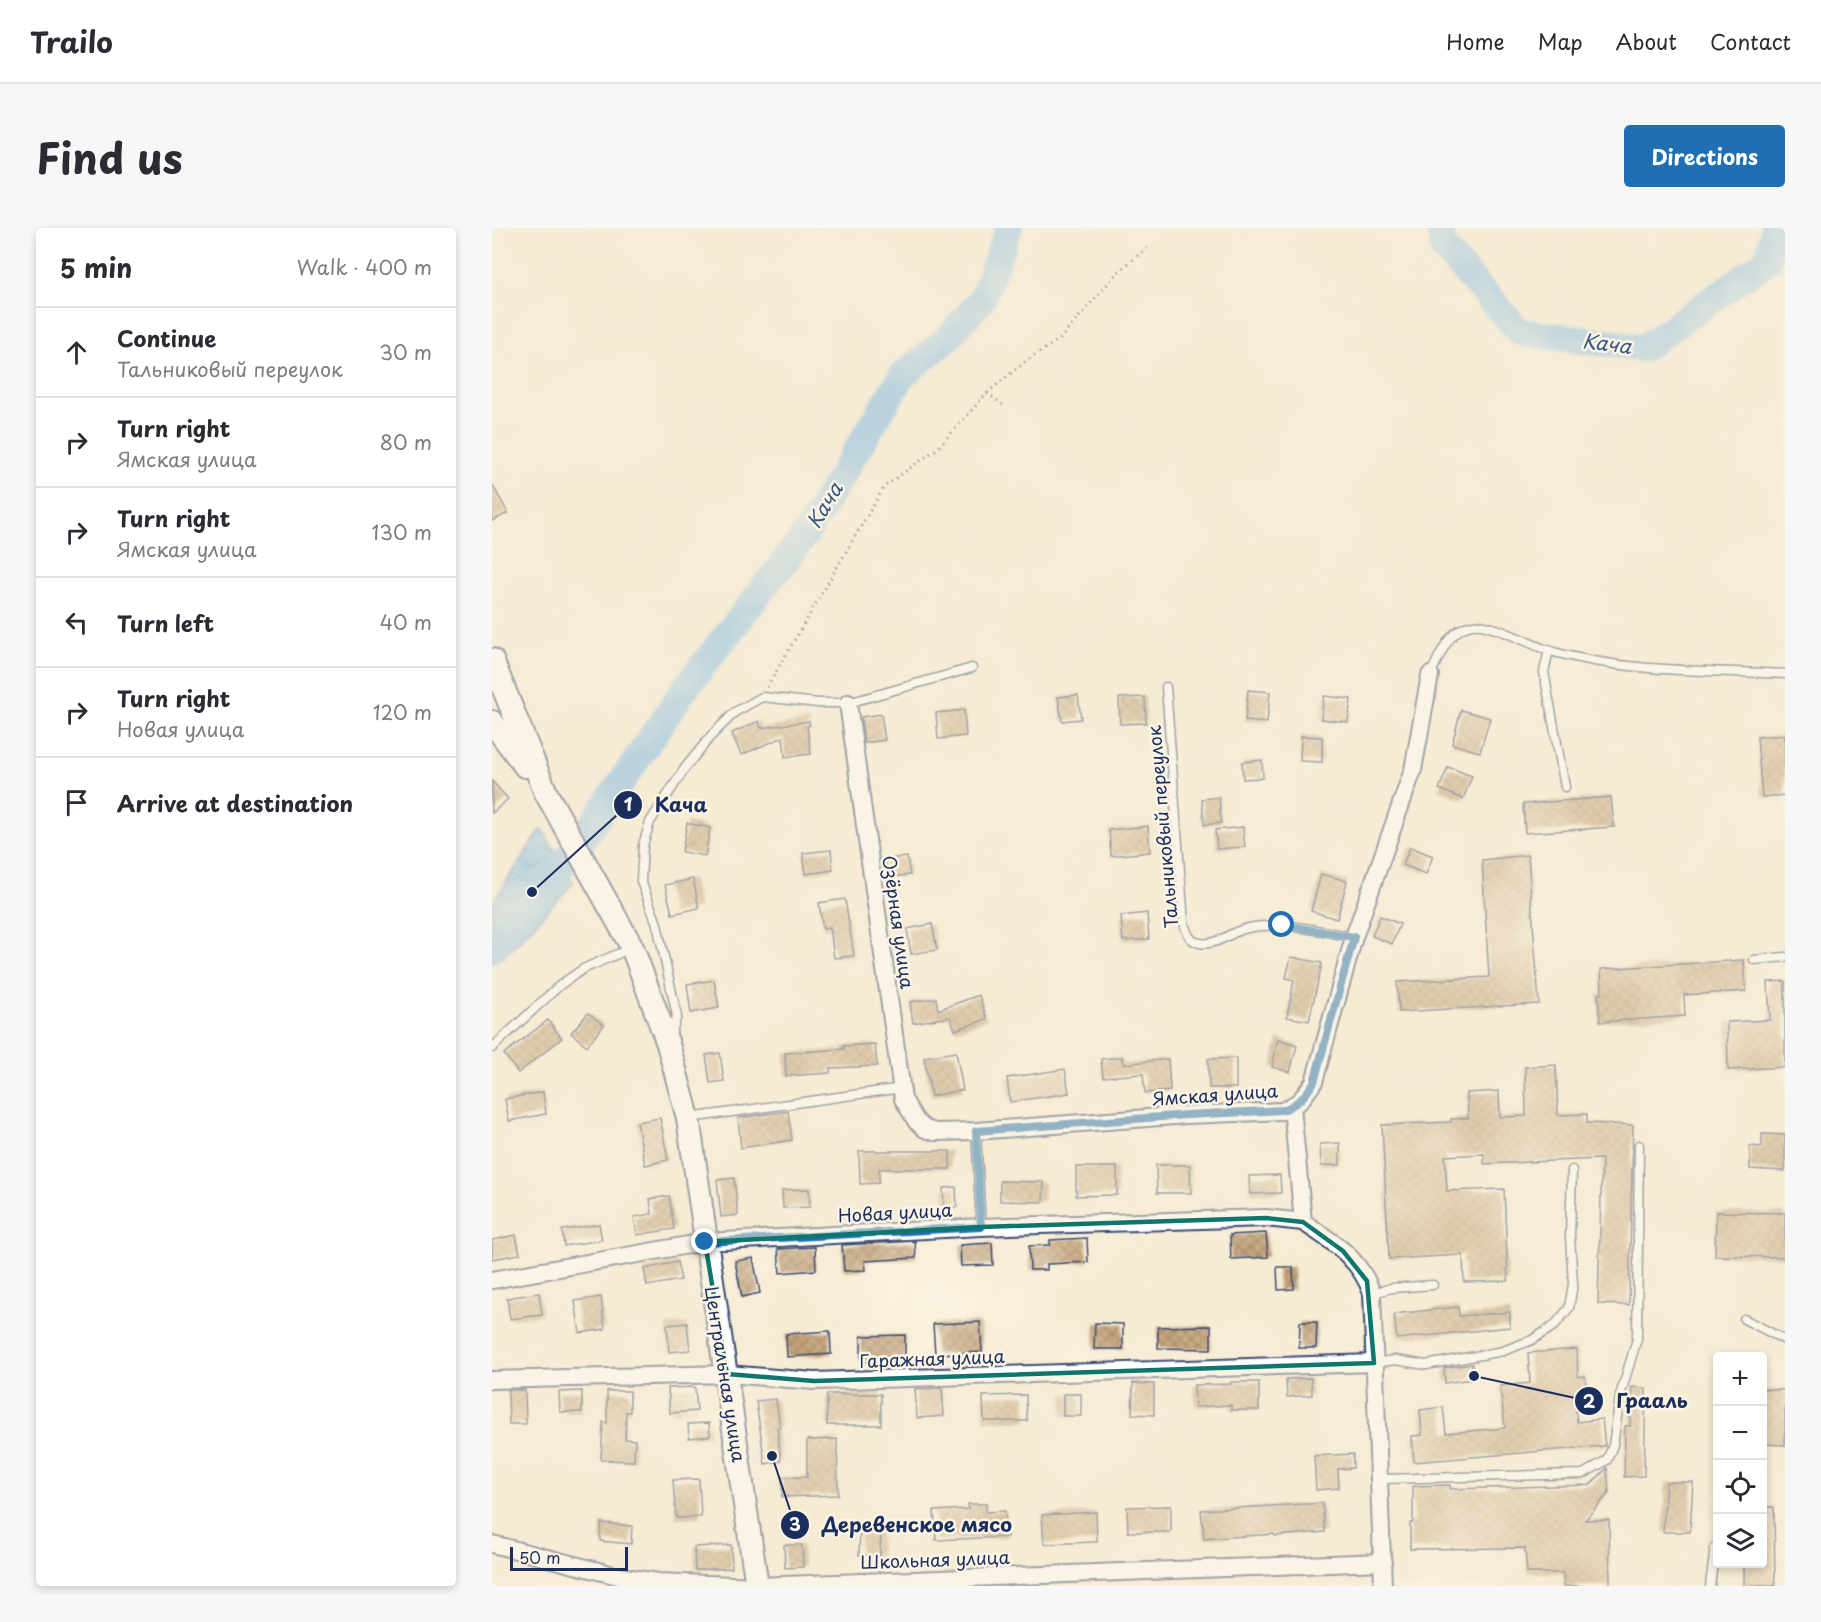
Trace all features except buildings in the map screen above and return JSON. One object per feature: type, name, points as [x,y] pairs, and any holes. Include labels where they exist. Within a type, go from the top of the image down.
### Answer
[{"type":"street","points":[[492,660],[546,793]]},
{"type":"street","name":"Ямская улица","points":[[935,1132],[1283,1110],[1292,1107],[1307,1093],[1314,1082],[1354,937],[1413,770],[1430,675]]},
{"type":"street","name":"Озёрная улица","points":[[848,703],[903,1099],[916,1121],[925,1129],[935,1132]]},
{"type":"street","points":[[492,722],[546,793]]},
{"type":"street","name":"Центральная улица","points":[[546,793],[632,947],[668,1044],[688,1118],[757,1586]]},
{"type":"street","points":[[1292,1107],[1303,1222],[1355,1262],[1362,1271],[1372,1293],[1383,1586]]},
{"type":"street","name":"Новая улица","points":[[492,1280],[705,1242],[981,1227],[1266,1218],[1303,1222]]},
{"type":"street","name":"Гаражная улица","points":[[492,1380],[727,1374],[814,1381],[1374,1363]]},
{"type":"street","name":"Школьная улица","points":[[492,1544],[618,1576],[658,1582],[757,1586],[1383,1562]]},
{"type":"lane","points":[[1430,675],[1447,641],[1459,630],[1474,625],[1501,631],[1549,650],[1619,666],[1785,674]]},
{"type":"lane","points":[[1549,650],[1544,672],[1565,787]]},
{"type":"lane","points":[[668,1044],[677,1016],[657,924],[641,881],[642,845],[650,822],[685,768],[711,736],[735,712],[762,697],[818,703],[848,703],[972,668]]},
{"type":"lane","name":"Тальниковый переулок","points":[[1166,687],[1184,923],[1187,934],[1193,941],[1202,944],[1243,929],[1282,925],[1354,937]]},
{"type":"lane","points":[[492,1048],[575,974],[632,947]]},
{"type":"lane","points":[[1754,960],[1785,957]]},
{"type":"lane","points":[[688,1118],[902,1088]]},
{"type":"lane","points":[[976,1131],[981,1227]]},
{"type":"lane","points":[[1380,1479],[1583,1474],[1607,1460],[1613,1444],[1620,1396],[1637,1339],[1639,1145]]},
{"type":"lane","points":[[1374,1363],[1395,1360],[1426,1365],[1503,1351],[1532,1340],[1554,1326],[1569,1308],[1573,1284],[1570,1237],[1572,1170]]},
{"type":"lane","points":[[1372,1293],[1392,1288],[1433,1285]]},
{"type":"lane","points":[[1744,1319],[1785,1340]]},
{"type":"lane","points":[[1710,1586],[1713,1563]]},
{"type":"path","points":[[762,697],[884,487],[938,448],[987,393],[1060,339],[1118,273],[1147,248]]},
{"type":"path","points":[[987,393],[1006,407]]},
{"type":"highlighted area","points":[[1266,1218],[1303,1222],[1343,1251],[1367,1281],[1374,1363],[814,1381],[727,1374],[705,1242],[981,1227]]},
{"type":"water","points":[[542,828],[574,883],[504,957],[492,962],[492,903]]},
{"type":"waterway","name":"Кача","points":[[492,947],[529,907],[584,837],[685,688],[805,535],[902,376],[948,338],[982,299],[1009,228]]},
{"type":"waterway","name":"Кача","points":[[1440,228],[1443,248],[1520,332],[1643,348],[1768,260],[1774,228]]},
{"type":"place","name":"Кача","points":[[532,892]]},
{"type":"place","name":"Грааль","points":[[1474,1376]]},
{"type":"place","name":"Деревенское мясо","points":[[772,1456]]},
{"type":"route","points":[[705,1242],[981,1227],[976,1131],[1283,1110],[1292,1107],[1300,1101],[1314,1082],[1354,937],[1282,925]]}]
